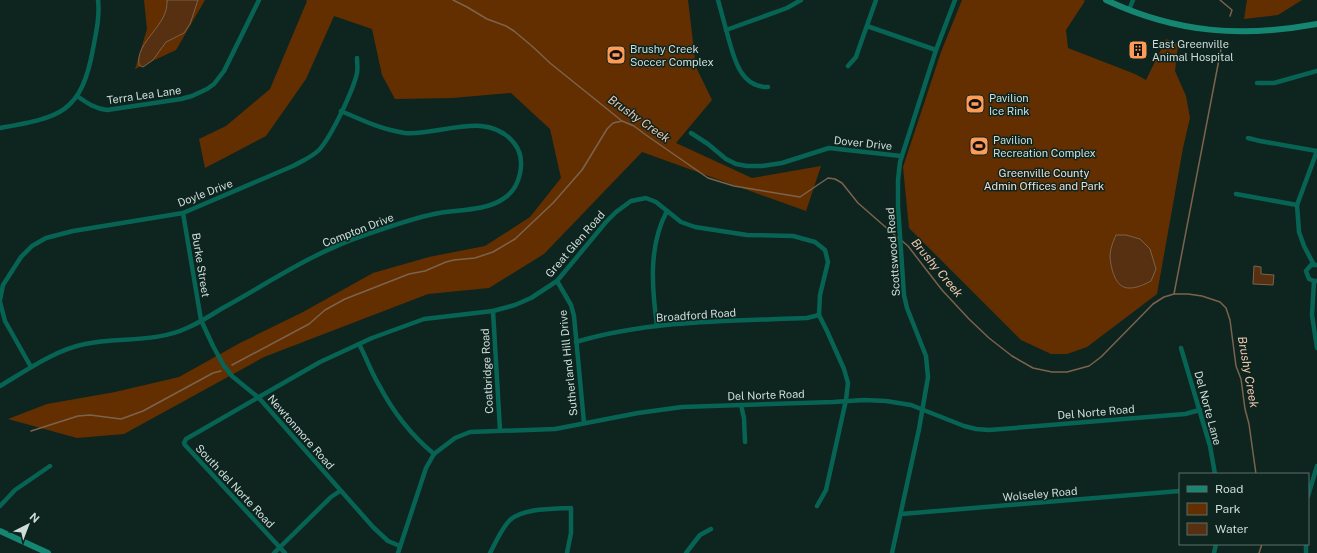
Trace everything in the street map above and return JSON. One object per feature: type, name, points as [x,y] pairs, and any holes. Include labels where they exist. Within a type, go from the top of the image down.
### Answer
[{"type":"main road","points":[[1106,0],[1129,10],[1180,25],[1226,32],[1273,31],[1317,24]]},
{"type":"main road","points":[[0,531],[48,553]]},
{"type":"street","points":[[0,128],[54,115],[68,107],[77,96],[84,84],[89,68],[97,23],[98,0]]},
{"type":"street","name":"Terra Lea Lane","points":[[77,96],[91,106],[100,110],[107,110],[181,100],[200,93],[214,84],[224,71],[259,0]]},
{"type":"street","points":[[718,0],[734,60],[740,71],[752,83],[762,87],[768,87]]},
{"type":"street","points":[[726,30],[787,8],[801,0]]},
{"type":"street","points":[[848,66],[856,57],[876,0]]},
{"type":"street","name":"Scottswood Road","points":[[892,553],[927,386],[927,363],[923,348],[907,308],[904,295],[897,188],[901,156],[936,50],[955,0]]},
{"type":"street","points":[[1129,10],[1133,0]]},
{"type":"street","points":[[867,26],[936,50]]},
{"type":"street","name":"Doyle Drive","points":[[31,367],[5,320],[0,301],[3,286],[13,268],[26,251],[38,242],[73,231],[183,213],[286,169],[310,157],[326,140],[351,91],[357,73],[357,58]]},
{"type":"street","points":[[1257,83],[1274,83],[1317,71]]},
{"type":"street","name":"Compton Drive","points":[[0,386],[31,367],[64,351],[84,344],[164,336],[186,328],[337,246],[394,226],[435,214],[488,206],[505,198],[514,188],[518,180],[520,170],[520,154],[510,138],[496,129],[484,126],[472,126],[422,133],[404,133],[381,128],[341,112]]},
{"type":"street","name":"Dover Drive","points":[[691,133],[708,144],[726,160],[736,164],[748,166],[762,166],[782,163],[829,148],[901,156]]},
{"type":"street","points":[[1248,138],[1317,151],[1297,205],[1299,232],[1304,246],[1315,265],[1309,267],[1306,271],[1309,279],[1315,281],[1312,315],[1317,345]]},
{"type":"street","points":[[1236,194],[1297,205]]},
{"type":"street","name":"Great Glen Road","points":[[259,398],[320,362],[380,334],[424,320],[493,311],[526,301],[557,281],[606,222],[624,205],[646,198],[656,202],[681,222],[695,227],[747,235],[793,236],[810,240],[822,247],[826,253],[828,262],[820,295],[819,315],[844,369],[848,383],[846,400],[826,490],[817,506]]},
{"type":"street","points":[[657,326],[653,282],[653,263],[658,231],[667,211]]},
{"type":"street","name":"Burke Street","points":[[183,213],[201,320]]},
{"type":"street","name":"Sutherland Hill Drive","points":[[557,281],[568,298],[572,309],[584,423]]},
{"type":"street","name":"Coatbridge Road","points":[[493,311],[500,430]]},
{"type":"street","name":"Broadford Road","points":[[576,342],[657,326],[807,318],[819,315]]},
{"type":"street","name":"Newtonmore Road","points":[[201,320],[213,346],[228,371],[259,398],[340,491],[382,536],[388,541],[400,546]]},
{"type":"street","points":[[359,344],[378,384],[393,408],[414,436],[434,454]]},
{"type":"street","name":"Del Norte Lane","points":[[1181,348],[1210,446],[1215,473]]},
{"type":"street","name":"South del Norte Road","points":[[259,398],[188,437],[184,443],[286,553]]},
{"type":"street","name":"Del Norte Road","points":[[400,546],[426,468],[434,454],[462,434],[476,431],[555,429],[663,409],[846,400],[886,401],[912,405],[964,426],[989,430],[1166,416],[1185,414],[1200,410]]},
{"type":"street","points":[[741,405],[744,418],[745,442]]},
{"type":"street","points":[[0,506],[15,490],[50,466]]},
{"type":"street","points":[[1309,493],[1317,466]]},
{"type":"street","points":[[274,553],[340,491]]},
{"type":"street","name":"Wolseley Road","points":[[901,514],[1179,492]]},
{"type":"street","points":[[490,553],[500,534],[510,520],[518,515],[526,512],[571,508],[571,533],[567,553]]},
{"type":"street","points":[[686,553],[700,535],[711,529]]},
{"type":"street","points":[[398,553],[400,546]]},
{"type":"green space","points":[[144,0],[205,0],[176,50],[135,69],[147,29]]},
{"type":"green space","points":[[306,0],[688,0],[696,67],[712,100],[676,143],[752,178],[821,166],[806,211],[642,152],[544,254],[489,288],[428,294],[264,357],[124,434],[77,438],[8,419],[47,404],[115,392],[179,377],[240,343],[303,312],[373,273],[429,257],[485,246],[530,217],[561,178],[550,129],[511,93],[452,98],[395,99],[382,75],[372,29],[334,16],[306,79],[266,136],[205,168],[199,139],[226,126],[270,89],[307,1]]},
{"type":"green space","name":"Greenville County Admin Offices and Park","points":[[962,0],[1083,0],[1085,1],[1066,30],[1068,48],[1135,74],[1146,80],[1166,39],[1178,44],[1175,71],[1186,96],[1190,118],[1183,148],[1157,294],[1087,347],[1067,354],[1051,354],[1021,340],[909,228],[903,167],[941,52]]},
{"type":"green space","points":[[1247,0],[1302,0],[1278,15],[1244,19]]},
{"type":"water","points":[[167,0],[198,0],[190,24],[184,33],[166,42],[153,60],[143,67],[139,65],[139,56],[142,48],[163,18]]},
{"type":"water","points":[[1116,235],[1126,235],[1140,239],[1150,249],[1156,269],[1151,281],[1138,287],[1130,288],[1117,282],[1111,267],[1110,257],[1111,248]]},
{"type":"water","points":[[1254,266],[1261,267],[1261,274],[1274,275],[1273,285],[1253,284]]},
{"type":"waterway","name":"Brushy Creek","points":[[453,0],[487,19],[506,26],[514,31],[550,63],[622,121],[634,126],[708,178],[734,186],[800,197],[828,178],[835,179],[842,183],[858,203],[898,238]]},
{"type":"waterway","points":[[1220,0],[1232,10],[1230,16]]},
{"type":"waterway","points":[[1174,294],[1221,49]]},
{"type":"waterway","points":[[232,365],[309,324],[325,310],[345,299],[409,274],[425,271],[446,262],[475,258],[493,252],[515,239],[553,203],[582,170],[607,129],[613,123],[622,121]]},
{"type":"waterway","name":"Brushy Creek","points":[[901,240],[908,246],[942,290],[989,338],[1012,356],[1033,368],[1052,372],[1067,372],[1089,366],[1101,357],[1153,304],[1164,297],[1174,294],[1188,294],[1202,296],[1220,302],[1226,308],[1230,320],[1236,366],[1241,379],[1256,473]]},
{"type":"waterway","points":[[31,431],[78,416],[90,415],[121,419],[143,411],[213,373],[221,371]]},
{"type":"waterway","name":"Brushy Creek","points":[[1259,553],[1262,545]]},
{"type":"place","name":"East Greenville Animal Hospital","points":[[1138,50]]},
{"type":"place","name":"Brushy Creek Soccer Complex","points":[[616,55]]},
{"type":"place","name":"Pavilion Ice Rink","points":[[975,104]]},
{"type":"place","name":"Pavilion Recreation Complex","points":[[979,146]]}]
